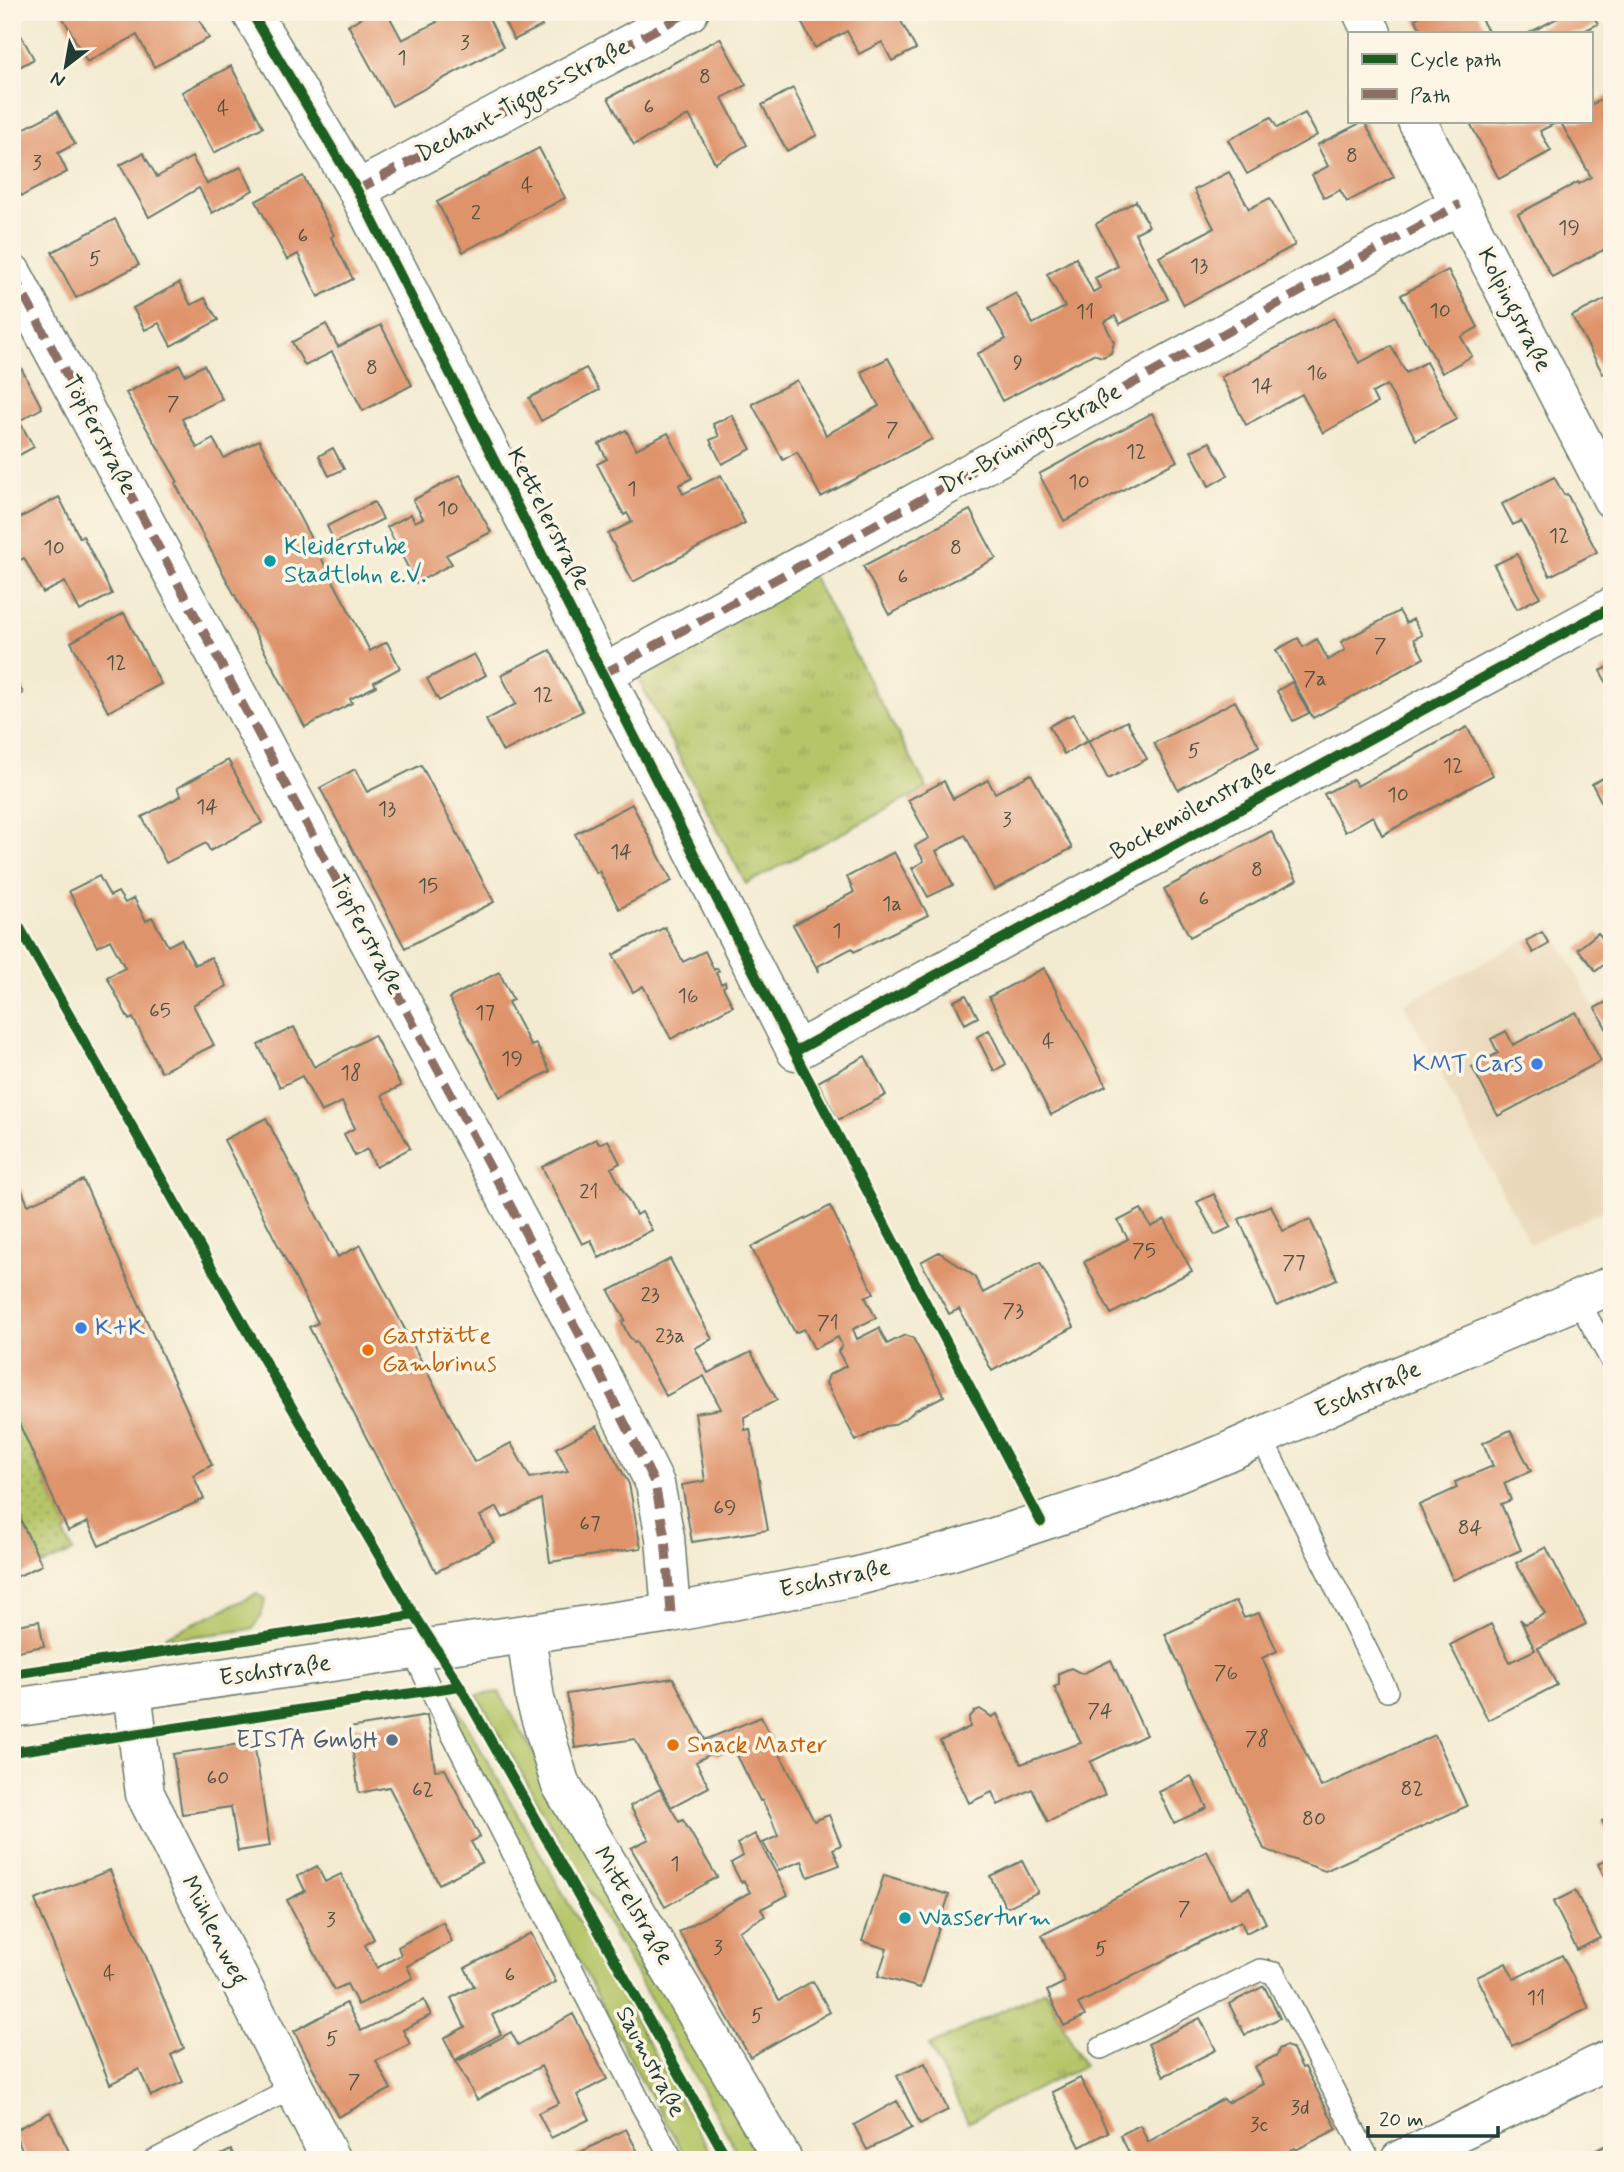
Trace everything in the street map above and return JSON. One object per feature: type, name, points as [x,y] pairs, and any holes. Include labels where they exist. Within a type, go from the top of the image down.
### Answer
[{"type":"street","name":"Kettelerstraße","points":[[251,12],[357,190],[796,1051]]},
{"type":"street","name":"Dechant-Tigges-Straße","points":[[357,190],[689,12]]},
{"type":"street","points":[[1362,12],[1372,32]]},
{"type":"street","name":"Kolpingstraße","points":[[1418,122],[1612,499]]},
{"type":"street","name":"Dr.-Brüning-Straße","points":[[603,674],[1460,204]]},
{"type":"street","name":"Töpferstraße","points":[[12,273],[600,1373],[655,1484],[665,1537],[671,1613]]},
{"type":"street","name":"Bockemölenstraße","points":[[796,1051],[1612,607]]},
{"type":"street","name":"Eschstraße","points":[[12,1708],[671,1613],[854,1577],[949,1552],[1119,1496],[1595,1293]]},
{"type":"street","name":"Mittelstraße","points":[[526,1635],[535,1699],[560,1783],[783,2160]]},
{"type":"street","name":"Mühlenweg","points":[[132,1691],[145,1794],[331,2160]]},
{"type":"street","points":[[1400,2160],[1612,2057]]},
{"type":"lane","points":[[1595,1293],[1612,1362]]},
{"type":"lane","points":[[1261,1437],[1387,1691]]},
{"type":"lane","name":"Saumstraße","points":[[413,1651],[444,1718],[643,2108],[673,2160]]},
{"type":"lane","points":[[1101,2048],[1260,1970],[1274,1973],[1369,2160]]},
{"type":"lane","points":[[155,2160],[294,2087]]},
{"type":"shaded area","points":[[1551,927],[1612,1041],[1612,1207],[1530,1244],[1404,1004]]},
{"type":"green space","points":[[811,573],[927,788],[746,884],[640,682],[638,671]]},
{"type":"green space","points":[[12,1408],[68,1531],[64,1533],[73,1552],[42,1565],[12,1502]]},
{"type":"green space","points":[[257,1594],[265,1599],[261,1615],[253,1629],[164,1640],[166,1636]]},
{"type":"green space","points":[[499,1692],[765,2160],[742,2160],[477,1695]]},
{"type":"green space","points":[[452,1699],[715,2160],[688,2160],[643,2083],[442,1700]]},
{"type":"green space","points":[[1045,1990],[1084,2066],[968,2122],[929,2046]]},
{"type":"building","points":[[60,12],[195,12],[209,38],[154,67],[137,35],[87,62]]},
{"type":"building","points":[[372,12],[387,12],[402,40],[437,22],[432,12],[486,12],[503,47],[392,106],[348,25]]},
{"type":"building","points":[[499,12],[535,12],[542,26],[514,40]]},
{"type":"building","points":[[796,12],[896,12],[916,49],[892,61],[882,42],[859,54],[847,31],[815,48]]},
{"type":"building","points":[[1427,12],[1477,12],[1488,32],[1422,32],[1415,19]]},
{"type":"building","points":[[1569,12],[1591,12],[1598,24],[1582,32],[1531,32]]},
{"type":"building","points":[[12,19],[34,59],[12,71]]},
{"type":"building","points":[[720,38],[746,85],[722,98],[747,145],[715,163],[689,115],[634,145],[608,98]]},
{"type":"building","points":[[231,66],[263,127],[214,153],[182,92]]},
{"type":"building","points":[[793,88],[817,135],[787,151],[762,105]]},
{"type":"building","points":[[1612,94],[1612,268],[1603,250],[1552,277],[1518,214],[1591,177],[1561,122],[1592,122],[1592,104]]},
{"type":"building","points":[[57,111],[75,144],[58,153],[67,172],[22,196],[12,179],[12,135]]},
{"type":"building","points":[[1305,113],[1317,135],[1247,174],[1228,140],[1271,117],[1277,128]]},
{"type":"building","points":[[1365,122],[1394,177],[1347,202],[1340,190],[1324,198],[1312,175],[1328,166],[1317,145]]},
{"type":"building","points":[[1470,122],[1553,122],[1540,131],[1551,151],[1499,179]]},
{"type":"building","points":[[539,148],[565,198],[463,252],[437,202]]},
{"type":"building","points":[[143,153],[157,177],[192,157],[207,184],[241,167],[253,190],[212,213],[199,188],[149,217],[120,165]]},
{"type":"building","points":[[1229,172],[1249,209],[1270,198],[1295,245],[1184,305],[1159,257],[1214,228],[1194,190]]},
{"type":"building","points":[[303,176],[334,235],[331,237],[353,279],[318,297],[298,254],[287,260],[256,201]]},
{"type":"building","points":[[1136,201],[1149,226],[1135,233],[1168,299],[1120,324],[1115,316],[1104,322],[1114,342],[1111,353],[1103,357],[1093,354],[1002,401],[977,354],[1006,339],[989,308],[1016,293],[1033,324],[1065,307],[1047,274],[1076,258],[1093,292],[1100,288],[1095,278],[1118,266],[1096,224]]},
{"type":"building","points":[[115,219],[139,265],[76,298],[52,252]]},
{"type":"building","points":[[1448,270],[1478,327],[1461,337],[1472,356],[1442,373],[1401,295]]},
{"type":"building","points":[[179,283],[191,305],[205,298],[218,320],[171,346],[159,323],[145,330],[133,308]]},
{"type":"building","points":[[1612,296],[1612,369],[1603,374],[1572,316]]},
{"type":"building","points":[[1334,318],[1359,363],[1391,346],[1406,373],[1426,362],[1457,419],[1416,440],[1387,385],[1372,393],[1377,403],[1323,433],[1302,394],[1246,425],[1221,377]]},
{"type":"building","points":[[326,324],[338,347],[381,325],[412,385],[363,411],[332,352],[305,366],[292,342]]},
{"type":"building","points":[[888,358],[932,439],[821,497],[797,452],[783,460],[752,404],[797,380],[826,435],[879,406],[861,372]]},
{"type":"building","points":[[18,362],[42,408],[19,421],[34,447],[12,459],[12,365]]},
{"type":"building","name":"Kleiderstube Stadtlohn e.V.","points":[[180,365],[185,375],[204,365],[222,399],[182,419],[197,448],[213,439],[224,458],[259,440],[370,651],[387,642],[400,668],[374,682],[376,686],[350,699],[352,703],[305,727],[175,483],[178,482],[126,393]]},
{"type":"building","points":[[586,368],[599,390],[541,421],[529,398]]},
{"type":"building","points":[[1152,413],[1177,461],[1064,521],[1039,474]]},
{"type":"building","points":[[732,415],[751,449],[722,464],[710,440],[719,436],[713,424]]},
{"type":"building","points":[[626,430],[636,449],[668,433],[692,478],[679,485],[683,494],[721,475],[745,523],[633,582],[608,534],[632,522],[627,513],[624,515],[597,464],[607,459],[599,444]]},
{"type":"building","points":[[1210,442],[1228,475],[1209,486],[1191,451]]},
{"type":"building","points":[[333,448],[344,469],[329,476],[319,456]]},
{"type":"building","points":[[460,475],[491,532],[446,555],[452,564],[416,583],[387,527],[411,514],[415,522],[423,518],[413,500]]},
{"type":"building","points":[[1554,477],[1564,495],[1567,494],[1597,552],[1550,576],[1521,521],[1513,525],[1502,504]]},
{"type":"building","points":[[59,497],[80,538],[83,536],[112,594],[80,611],[65,582],[43,593],[24,558],[12,564],[12,522]]},
{"type":"building","points":[[374,502],[383,519],[335,543],[327,526]]},
{"type":"building","points":[[970,510],[996,558],[889,615],[863,566]]},
{"type":"building","points":[[1517,554],[1540,597],[1517,609],[1494,565]]},
{"type":"building","points":[[1399,611],[1406,623],[1413,619],[1422,635],[1414,639],[1424,658],[1313,718],[1276,650],[1298,638],[1303,647],[1317,639],[1328,660],[1345,650],[1341,642]]},
{"type":"building","points":[[124,613],[161,684],[108,712],[71,642]]},
{"type":"building","points":[[550,650],[583,711],[503,752],[486,720],[516,704],[501,675]]},
{"type":"building","points":[[474,654],[486,675],[439,701],[427,679]]},
{"type":"building","points":[[1612,665],[1612,692],[1600,671]]},
{"type":"building","points":[[12,672],[23,693],[12,699]]},
{"type":"building","points":[[1292,682],[1309,713],[1293,721],[1277,691]]},
{"type":"building","points":[[1235,701],[1259,746],[1178,790],[1154,743]]},
{"type":"building","points":[[1073,714],[1088,741],[1064,754],[1049,726]]},
{"type":"building","points":[[1127,721],[1147,759],[1108,779],[1088,741]]},
{"type":"building","points":[[1467,727],[1493,775],[1382,835],[1373,816],[1345,832],[1324,794],[1353,779],[1357,786]]},
{"type":"building","points":[[228,760],[262,823],[210,851],[206,843],[166,863],[142,817],[181,796],[177,788]]},
{"type":"building","points":[[421,765],[494,902],[405,948],[320,788],[355,769],[367,792]]},
{"type":"building","points":[[1612,773],[1612,822],[1592,784]]},
{"type":"building","points":[[1031,774],[1072,848],[994,890],[965,835],[936,851],[953,885],[928,897],[912,868],[924,861],[915,846],[929,838],[908,800],[944,781],[953,799],[988,780],[995,793]]},
{"type":"building","points":[[632,804],[672,881],[619,909],[575,834]]},
{"type":"building","points":[[1271,831],[1297,880],[1190,937],[1164,889]]},
{"type":"building","points":[[894,852],[928,915],[854,952],[852,948],[818,966],[819,972],[793,925],[854,892],[847,877]]},
{"type":"building","points":[[99,876],[110,896],[118,892],[125,903],[134,898],[146,921],[152,917],[168,946],[181,939],[195,965],[211,957],[227,986],[193,1005],[214,1045],[161,1072],[133,1018],[129,1020],[107,977],[125,968],[110,940],[97,947],[69,891]]},
{"type":"building","points":[[665,927],[683,962],[705,951],[714,970],[717,968],[719,971],[716,973],[721,984],[725,982],[723,987],[733,1006],[671,1039],[643,986],[633,992],[613,955]]},
{"type":"building","points":[[1542,932],[1549,944],[1533,953],[1526,941]]},
{"type":"building","points":[[1598,933],[1612,949],[1612,958],[1596,971],[1578,949]]},
{"type":"building","points":[[1044,968],[1106,1086],[1051,1115],[989,997]]},
{"type":"building","points":[[499,972],[513,1000],[508,1002],[531,1046],[536,1044],[550,1071],[500,1097],[449,998]]},
{"type":"building","points":[[966,995],[978,1017],[965,1024],[954,1001]]},
{"type":"building","points":[[1612,999],[1612,1039],[1595,1008]]},
{"type":"building","name":"KMT Cars","points":[[1576,1012],[1601,1061],[1498,1116],[1472,1067],[1498,1053],[1491,1039],[1506,1031],[1513,1045]]},
{"type":"building","points":[[294,1027],[314,1067],[374,1035],[401,1086],[382,1095],[410,1148],[376,1167],[367,1149],[355,1156],[344,1134],[355,1128],[342,1102],[321,1112],[302,1076],[280,1087],[258,1045]]},
{"type":"building","points":[[989,1030],[1006,1064],[994,1071],[977,1037]]},
{"type":"building","points":[[865,1056],[886,1095],[838,1120],[818,1082]]},
{"type":"building","name":"Gaststätte Gambrinus","points":[[266,1118],[338,1257],[361,1245],[474,1462],[511,1443],[530,1478],[568,1471],[556,1448],[597,1426],[629,1484],[641,1548],[550,1562],[541,1499],[503,1518],[497,1507],[480,1516],[494,1542],[436,1572],[309,1327],[318,1323],[224,1140]]},
{"type":"building","points":[[596,1139],[599,1144],[608,1140],[620,1163],[611,1168],[636,1215],[642,1212],[652,1230],[599,1258],[591,1240],[582,1244],[542,1167]]},
{"type":"building","name":"K+K","points":[[83,1180],[212,1465],[193,1475],[204,1499],[99,1546],[88,1522],[68,1531],[12,1408],[12,1191],[21,1188],[28,1205]]},
{"type":"building","points":[[1214,1194],[1231,1227],[1215,1235],[1197,1202]]},
{"type":"building","points":[[1271,1205],[1283,1231],[1310,1219],[1337,1279],[1277,1306],[1239,1219]]},
{"type":"building","points":[[830,1206],[874,1293],[865,1297],[876,1318],[853,1329],[857,1339],[879,1328],[887,1344],[905,1335],[913,1338],[944,1396],[915,1410],[893,1425],[885,1426],[856,1441],[826,1383],[829,1375],[846,1366],[838,1351],[842,1346],[838,1337],[814,1349],[804,1329],[795,1333],[751,1247]]},
{"type":"building","points":[[1141,1209],[1151,1227],[1165,1220],[1192,1271],[1111,1314],[1084,1262],[1128,1239],[1118,1221]]},
{"type":"building","points":[[939,1252],[974,1276],[983,1293],[1040,1262],[1074,1327],[992,1371],[959,1309],[949,1314],[921,1262]]},
{"type":"building","points":[[670,1259],[712,1339],[695,1348],[708,1373],[751,1352],[777,1400],[744,1417],[745,1430],[750,1429],[768,1530],[692,1542],[682,1485],[705,1481],[695,1413],[721,1409],[704,1376],[666,1396],[636,1342],[634,1343],[627,1333],[622,1322],[625,1320],[609,1291]]},
{"type":"building","points":[[1510,1430],[1531,1471],[1504,1483],[1511,1500],[1501,1504],[1521,1550],[1453,1580],[1419,1505],[1457,1488],[1455,1482],[1493,1466],[1483,1443]]},
{"type":"building","points":[[12,1502],[42,1565],[12,1579]]},
{"type":"building","points":[[1546,1547],[1586,1624],[1538,1648],[1557,1685],[1488,1720],[1450,1645],[1491,1624],[1510,1662],[1535,1650],[1520,1619],[1525,1624],[1545,1614],[1516,1563]]},
{"type":"building","points":[[1236,1601],[1244,1618],[1259,1613],[1277,1651],[1262,1658],[1321,1787],[1435,1735],[1467,1806],[1325,1871],[1264,1849],[1165,1634]]},
{"type":"building","points":[[39,1621],[44,1646],[12,1652],[12,1626]]},
{"type":"building","points":[[1111,1660],[1146,1735],[1090,1762],[1105,1795],[1048,1822],[1032,1789],[998,1805],[992,1792],[969,1803],[940,1741],[970,1727],[969,1718],[980,1709],[992,1717],[997,1714],[1021,1764],[1081,1743],[1054,1687],[1059,1685],[1059,1673],[1071,1668],[1082,1674]]},
{"type":"building","name":"Snack Master","points":[[673,1678],[712,1753],[696,1762],[709,1787],[671,1807],[635,1739],[575,1748],[567,1694]]},
{"type":"building","points":[[427,1715],[435,1770],[445,1769],[480,1837],[471,1842],[482,1862],[439,1884],[389,1787],[359,1793],[349,1728]]},
{"type":"building","points":[[761,1717],[814,1821],[829,1815],[841,1845],[833,1849],[840,1865],[808,1877],[802,1861],[779,1870],[763,1843],[778,1836],[734,1749],[715,1756],[707,1739]]},
{"type":"building","points":[[254,1742],[270,1846],[238,1851],[231,1807],[182,1814],[173,1754]]},
{"type":"building","points":[[1191,1776],[1207,1808],[1174,1823],[1159,1792]]},
{"type":"building","points":[[660,1789],[679,1822],[683,1820],[717,1877],[665,1907],[631,1848],[649,1839],[630,1806]]},
{"type":"building","points":[[1612,1816],[1612,1840],[1602,1821]]},
{"type":"building","points":[[755,1834],[788,1895],[761,1909],[765,1916],[739,1931],[779,2000],[813,1981],[830,2012],[750,2057],[679,1932],[750,1892],[731,1863],[743,1856],[737,1844]]},
{"type":"building","points":[[1207,1851],[1231,1898],[1249,1888],[1266,1923],[1246,1933],[1241,1921],[1078,2004],[1085,2016],[1064,2026],[1047,1991],[1065,1982],[1042,1935]]},
{"type":"building","points":[[1612,1857],[1612,1891],[1598,1864]]},
{"type":"building","points":[[1022,1861],[1038,1892],[1006,1908],[990,1876]]},
{"type":"building","points":[[317,1866],[325,1882],[341,1874],[374,1939],[365,1945],[377,1968],[401,1955],[398,1947],[443,1922],[452,1942],[407,1966],[413,1978],[358,2005],[347,1984],[334,1990],[287,1900],[305,1891],[298,1876]]},
{"type":"building","points":[[110,1870],[184,2048],[171,2055],[183,2082],[151,2096],[139,2069],[110,2084],[35,1900]]},
{"type":"building","name":"Wasserturm","points":[[884,1875],[949,1895],[920,1988],[878,1976],[887,1949],[862,1941]]},
{"type":"building","points":[[1575,1891],[1600,1938],[1577,1950],[1553,1902]]},
{"type":"building","points":[[531,1933],[556,1982],[492,2015],[501,2034],[455,2060],[444,2038],[465,2027],[451,1998],[474,1986],[465,1968]]},
{"type":"building","points":[[1562,1955],[1589,2008],[1512,2046],[1477,1977],[1506,1963],[1514,1979]]},
{"type":"building","points":[[1264,1986],[1280,2018],[1245,2035],[1229,2004]]},
{"type":"building","points":[[424,2000],[431,2015],[403,2030],[410,2044],[376,2061],[391,2089],[338,2117],[294,2031],[346,2003],[361,2031]]},
{"type":"building","points":[[573,2014],[607,2079],[577,2095],[590,2119],[551,2138],[538,2113],[559,2103],[541,2066],[477,2100],[456,2062],[511,2032],[518,2045]]},
{"type":"building","points":[[1200,2018],[1216,2050],[1164,2076],[1148,2044]]},
{"type":"building","points":[[1285,2046],[1292,2048],[1302,2068],[1305,2067],[1337,2129],[1271,2160],[1133,2160],[1120,2135],[1140,2125],[1148,2142],[1221,2100],[1224,2099],[1227,2103],[1263,2084],[1254,2067],[1277,2055],[1279,2049]]},
{"type":"building","points":[[925,2063],[948,2110],[920,2124],[897,2076]]},
{"type":"building","points":[[1080,2078],[1108,2132],[1080,2147],[1052,2092]]},
{"type":"building","points":[[897,2101],[912,2128],[867,2150],[854,2125]]},
{"type":"building","points":[[50,2112],[73,2160],[27,2160],[13,2131]]},
{"type":"building","points":[[626,2129],[642,2160],[578,2160],[575,2155]]},
{"type":"building","points":[[1612,2142],[1612,2160],[1578,2160]]},
{"type":"building","points":[[231,2150],[236,2160],[211,2160]]},
{"type":"marked path","points":[[357,190],[689,12]]},
{"type":"marked path","points":[[603,674],[1460,204]]},
{"type":"marked path","points":[[12,273],[600,1373],[655,1484],[665,1537],[671,1613]]},
{"type":"cycle path","points":[[251,12],[357,190],[802,1067],[1041,1522]]},
{"type":"cycle path","points":[[796,1051],[1612,607]]},
{"type":"cycle path","points":[[12,914],[264,1360],[405,1600],[460,1686],[728,2160]]},
{"type":"cycle path","points":[[12,1674],[415,1615]]},
{"type":"cycle path","points":[[12,1752],[460,1686]]},
{"type":"place","name":"Kleiderstube Stadtlohn e.V.","points":[[270,561]]},
{"type":"place","name":"KMT Cars","points":[[1537,1064]]},
{"type":"place","name":"K+K","points":[[81,1328]]},
{"type":"place","name":"Gaststätte Gambrinus","points":[[368,1350]]},
{"type":"place","name":"EISTA GmbH","points":[[392,1740]]},
{"type":"place","name":"Snack Master","points":[[673,1745]]},
{"type":"place","name":"Wasserturm","points":[[905,1918]]}]
